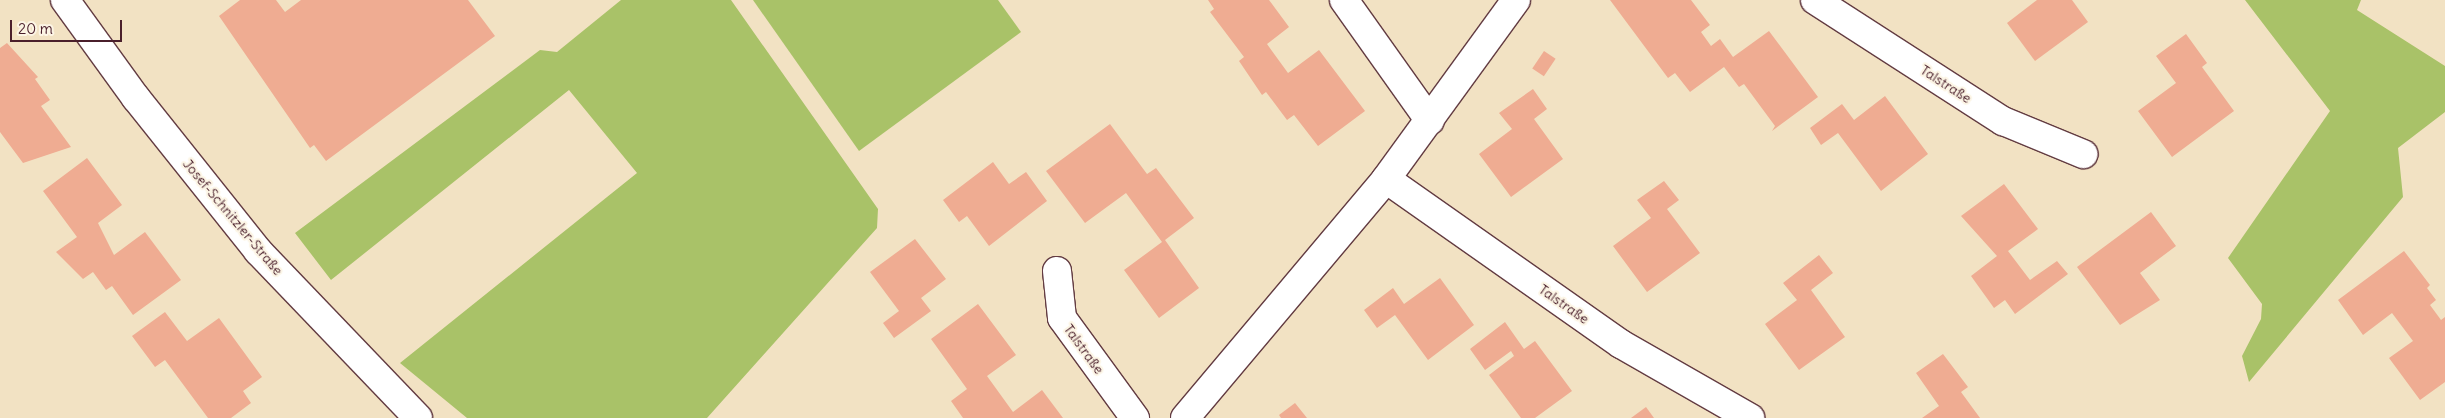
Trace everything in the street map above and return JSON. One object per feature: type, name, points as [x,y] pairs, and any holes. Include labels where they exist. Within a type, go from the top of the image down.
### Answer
[{"type":"street","name":"Josef-Schnitzler-Straße","points":[[65,0],[136,98],[258,251],[418,418]]},
{"type":"street","points":[[1344,0],[1430,121]]},
{"type":"street","points":[[1185,418],[1386,179],[1430,121],[1516,0]]},
{"type":"street","name":"Talstraße","points":[[1816,0],[2003,121],[2083,154]]},
{"type":"street","name":"Talstraße","points":[[1386,179],[1621,344],[1750,418]]},
{"type":"street","name":"Talstraße","points":[[1057,270],[1062,318],[1135,418]]},
{"type":"green space","points":[[621,0],[731,0],[878,209],[877,228],[707,418],[467,418],[400,363],[637,173],[569,90],[331,280],[295,233],[540,50],[557,52]]},
{"type":"green space","points":[[753,0],[998,0],[1021,32],[859,151]]},
{"type":"green space","points":[[2245,0],[2361,0],[2357,10],[2445,66],[2445,112],[2398,148],[2403,197],[2249,382],[2242,356],[2261,319],[2262,304],[2228,258],[2330,111]]},
{"type":"building","points":[[240,0],[276,0],[285,12],[301,0],[468,0],[495,36],[326,161],[314,145],[310,148],[219,16]]},
{"type":"building","points":[[1208,0],[1269,0],[1289,27],[1267,44],[1288,73],[1319,50],[1365,111],[1318,146],[1294,115],[1287,120],[1266,92],[1262,95],[1239,61],[1244,57],[1210,12],[1214,9]]},
{"type":"building","points":[[1610,0],[1691,0],[1710,25],[1701,32],[1711,46],[1720,39],[1733,57],[1769,31],[1818,97],[1772,131],[1775,126],[1744,84],[1739,87],[1724,67],[1690,92],[1675,73],[1668,78]]},
{"type":"building","points":[[2037,0],[2072,0],[2088,22],[2035,61],[2007,23]]},
{"type":"building","points":[[2186,34],[2207,63],[2202,67],[2234,111],[2172,157],[2138,111],[2176,83],[2156,56]]},
{"type":"building","points":[[7,43],[38,77],[35,79],[50,100],[41,106],[71,147],[23,163],[0,132],[0,48]]},
{"type":"building","points":[[1544,51],[1556,59],[1544,76],[1532,68]]},
{"type":"building","points":[[1533,89],[1547,109],[1534,119],[1563,159],[1511,197],[1479,154],[1512,129],[1499,113]]},
{"type":"building","points":[[1885,96],[1928,154],[1881,191],[1838,133],[1821,145],[1810,128],[1842,104],[1854,120]]},
{"type":"building","points":[[1110,124],[1147,174],[1156,168],[1194,218],[1165,240],[1199,288],[1159,318],[1124,270],[1162,242],[1126,193],[1085,223],[1046,171]]},
{"type":"building","points":[[87,158],[122,205],[98,223],[114,255],[145,232],[181,280],[133,315],[112,286],[106,290],[93,272],[83,279],[56,252],[77,237],[43,191]]},
{"type":"building","points":[[993,162],[1009,184],[1026,172],[1047,201],[989,246],[967,216],[959,222],[943,200]]},
{"type":"building","points":[[1664,181],[1679,200],[1667,209],[1700,253],[1647,292],[1613,246],[1651,218],[1637,200]]},
{"type":"building","points":[[2004,184],[2038,229],[2008,251],[2030,280],[2057,261],[2068,274],[2015,314],[2005,300],[1994,308],[1971,276],[1997,256],[1961,216]]},
{"type":"building","points":[[2151,212],[2176,246],[2140,273],[2160,300],[2120,325],[2077,267]]},
{"type":"building","points":[[915,239],[946,279],[921,298],[931,311],[894,338],[883,323],[899,311],[870,272]]},
{"type":"building","points":[[2404,251],[2430,285],[2427,288],[2436,300],[2430,305],[2441,320],[2445,317],[2445,382],[2420,400],[2389,358],[2413,341],[2392,313],[2363,335],[2338,300]]},
{"type":"building","points":[[1819,255],[1833,273],[1811,290],[1845,337],[1799,370],[1765,324],[1797,300],[1783,283]]},
{"type":"building","points":[[1440,278],[1474,325],[1428,360],[1395,315],[1377,328],[1364,310],[1393,288],[1404,304]]},
{"type":"building","points":[[978,304],[1016,355],[987,376],[1013,412],[1042,390],[1063,418],[963,418],[951,401],[967,389],[931,339]]},
{"type":"building","points":[[165,312],[187,341],[219,318],[262,377],[243,391],[251,403],[231,418],[208,418],[165,360],[155,367],[132,336]]},
{"type":"building","points":[[1505,322],[1524,349],[1535,341],[1572,391],[1535,418],[1521,418],[1489,375],[1514,356],[1511,351],[1485,370],[1470,349]]},
{"type":"building","points":[[1943,354],[1968,387],[1961,392],[1980,418],[1922,418],[1939,406],[1916,373]]},
{"type":"building","points":[[1295,403],[1307,418],[1281,418],[1279,415]]},
{"type":"building","points":[[1646,407],[1654,418],[1631,418]]}]
